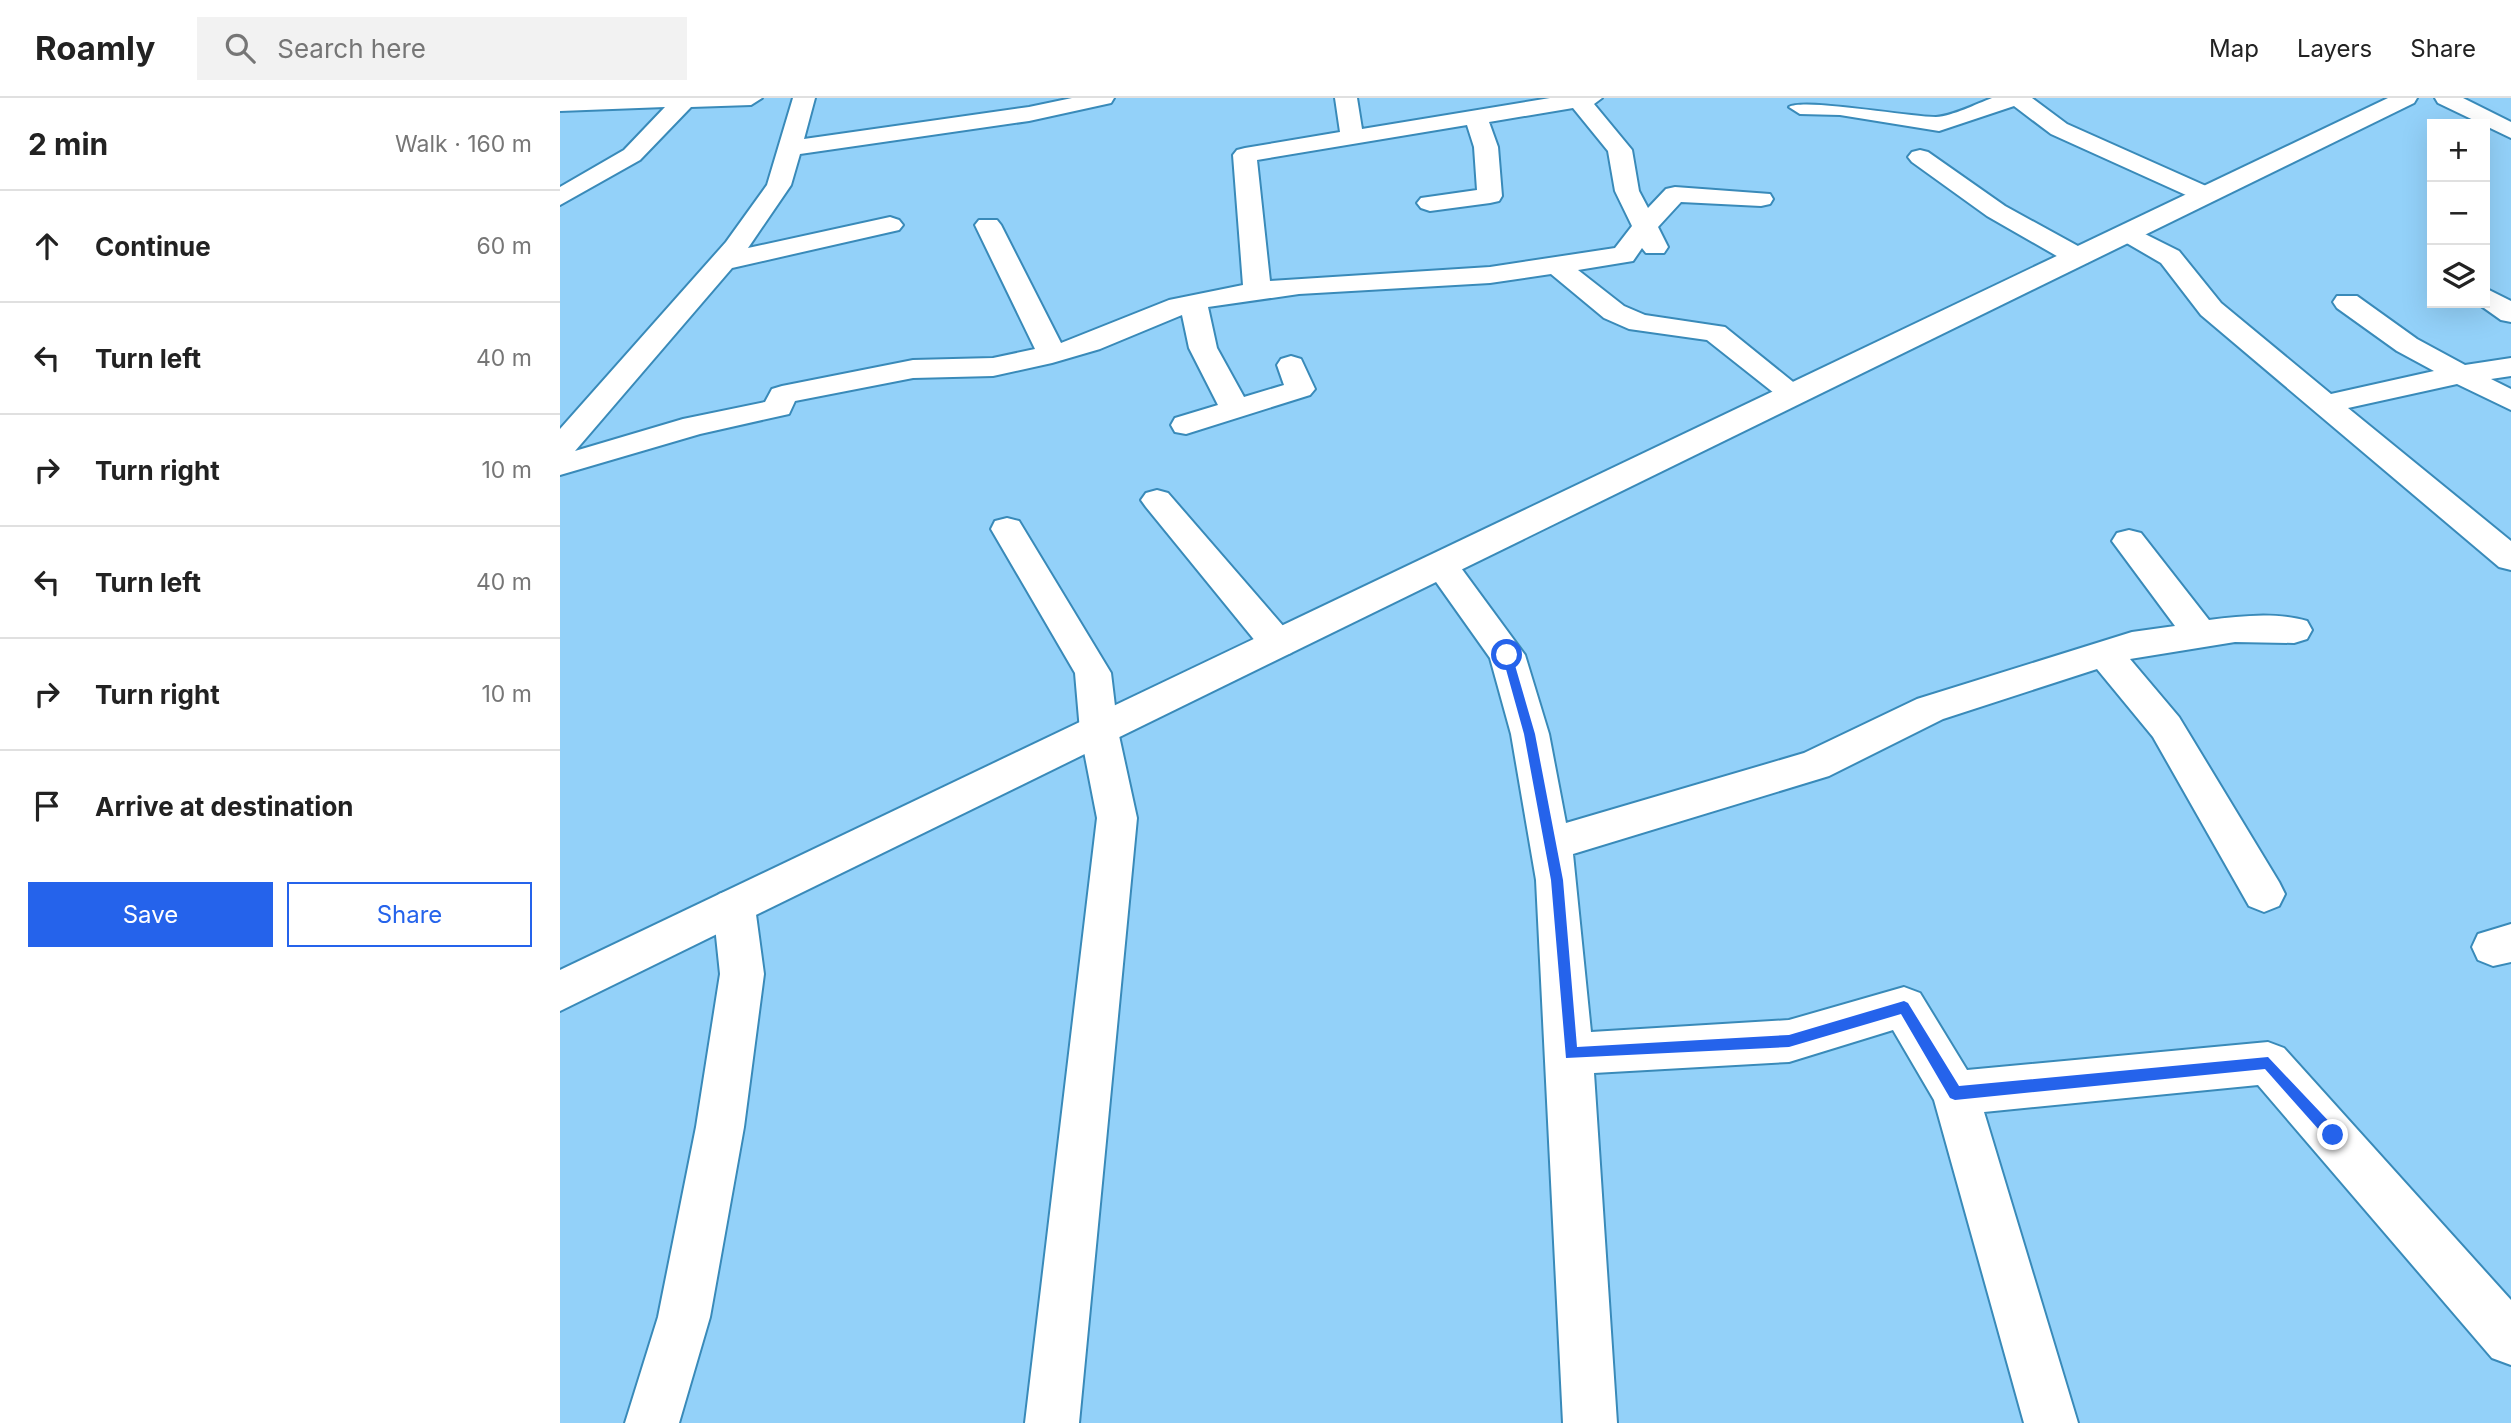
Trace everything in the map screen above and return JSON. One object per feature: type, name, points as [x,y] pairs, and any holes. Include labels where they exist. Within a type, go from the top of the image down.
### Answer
[{"type":"street","points":[[560,104],[604,100],[751,98]]},
{"type":"street","points":[[560,448],[722,262],[779,185],[804,98]]},
{"type":"street","points":[[790,148],[1029,114],[1103,98]]},
{"type":"street","points":[[1346,98],[1352,136]]},
{"type":"street","points":[[1943,98],[1967,114]]},
{"type":"street","points":[[1800,107],[1840,108],[1940,124],[2016,98],[2059,129],[2206,195]]},
{"type":"street","points":[[560,991],[2406,98]]},
{"type":"street","points":[[2446,98],[2511,131]]},
{"type":"street","points":[[1257,291],[1245,155],[1476,117],[1516,104],[1585,99],[1620,150],[1627,191],[1650,237]]},
{"type":"street","points":[[560,198],[632,155],[685,100]]},
{"type":"street","points":[[1430,203],[1490,196],[1486,147],[1476,117]]},
{"type":"street","points":[[1920,156],[1996,211],[2078,257]]},
{"type":"street","points":[[560,465],[694,426],[778,408],[782,395],[913,369],[993,367],[1052,354],[1090,343],[1193,302],[1257,291],[1490,275],[1625,255],[1650,237],[1675,194],[1761,199]]},
{"type":"street","points":[[722,262],[890,225]]},
{"type":"street","points":[[988,225],[1052,354]]},
{"type":"street","points":[[2127,233],[2170,257],[2211,309],[2511,559]]},
{"type":"street","points":[[1556,265],[1614,312],[1639,323],[1715,333],[1793,394]]},
{"type":"street","points":[[2490,299],[2511,314]]},
{"type":"street","points":[[1193,302],[1203,348],[1236,411]]},
{"type":"street","points":[[2347,302],[2407,345],[2511,401]]},
{"type":"street","points":[[1186,425],[1300,389],[1291,365]]},
{"type":"street","points":[[2327,404],[2462,374],[2511,367]]},
{"type":"street","points":[[1157,500],[1278,644]]},
{"type":"street","points":[[1007,529],[1093,673],[1099,731],[1117,818],[1052,1423]]},
{"type":"street","points":[[2129,541],[2200,635]]},
{"type":"street","points":[[1441,565],[1507,655],[1530,734],[1557,880],[1570,1054],[1590,1423]]},
{"type":"street","points":[[1550,844],[1815,765],[1930,709],[2132,645],[2235,629],[2294,630]]},
{"type":"street","points":[[2105,653],[2166,727],[2264,894]]},
{"type":"street","points":[[652,1423],[684,1317],[720,1127],[742,974],[734,907]]},
{"type":"street","points":[[1570,1054],[1789,1041],[1904,1007],[1955,1093],[2050,1423]]},
{"type":"street","points":[[1955,1093],[2268,1063],[2511,1339]]},
{"type":"route","points":[[1507,655],[1530,734],[1557,880],[1570,1054],[1789,1041],[1904,1007],[1955,1093],[2268,1063],[2333,1135]]}]
